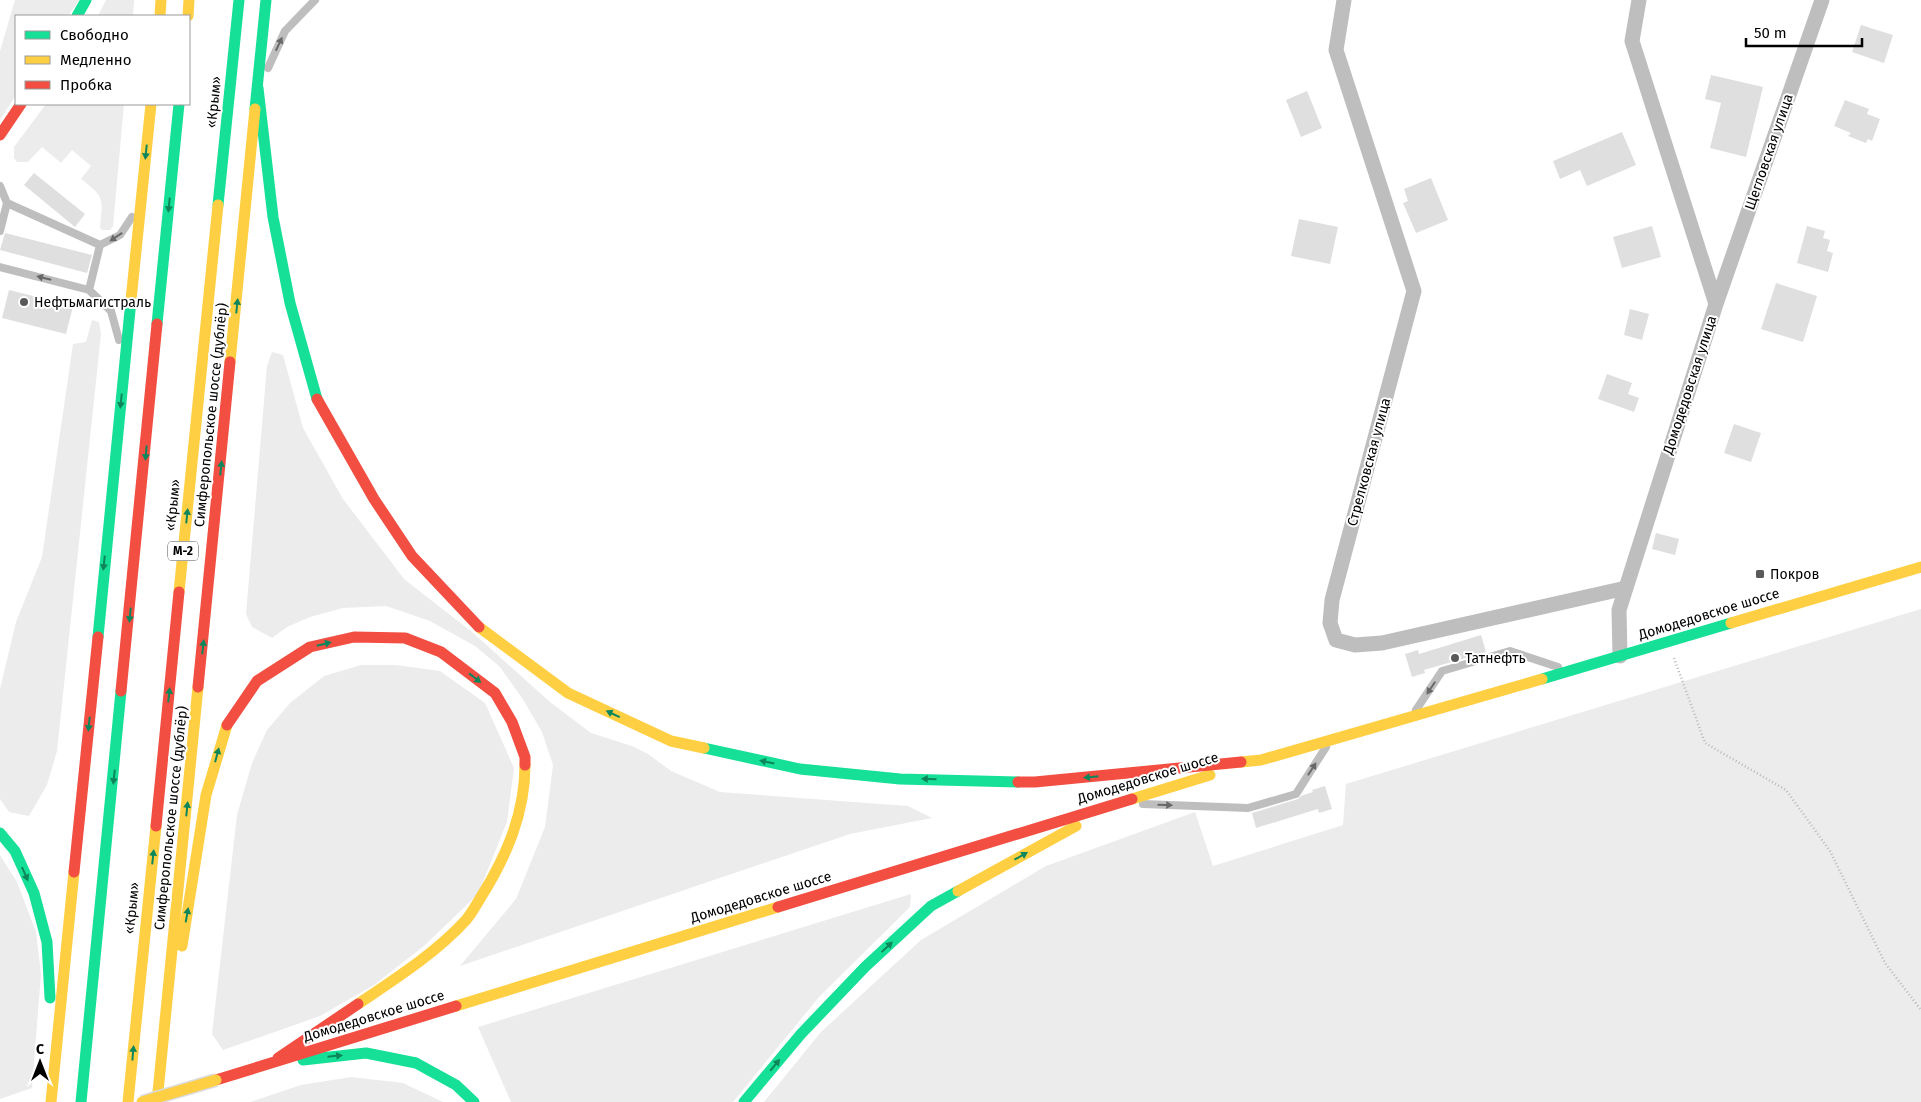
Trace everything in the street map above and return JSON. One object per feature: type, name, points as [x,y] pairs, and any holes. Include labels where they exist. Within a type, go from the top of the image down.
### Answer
[{"type":"main road","points":[[78,15],[86,0]]},
{"type":"main road","points":[[160,15],[161,0]]},
{"type":"main road","points":[[188,15],[189,0]]},
{"type":"main road","name":"«Крым»","points":[[128,1102],[239,0]]},
{"type":"main road","name":"Симферопольское шоссе (дублёр)","points":[[158,1102],[266,0]]},
{"type":"main road","points":[[258,88],[273,218],[290,303],[317,399],[374,499],[412,556],[480,627],[568,693],[672,741],[800,769],[900,779],[1035,782],[1261,760]]},
{"type":"main road","points":[[0,135],[20,105]]},
{"type":"main road","points":[[51,1102],[151,105]]},
{"type":"main road","points":[[81,1102],[179,105]]},
{"type":"main road","name":"Домодедовское шоссе","points":[[269,1063],[1116,803],[1921,567]]},
{"type":"main road","points":[[163,1049],[190,900],[206,795],[225,727],[257,681],[310,647],[354,636],[405,638],[441,652],[470,674],[495,694],[512,722],[524,757],[525,784],[515,831],[494,875],[467,919],[412,968],[269,1063]]},
{"type":"main road","points":[[744,1102],[801,1034],[865,967],[931,906],[1116,803]]},
{"type":"main road","points":[[0,833],[15,851],[34,893],[48,942],[53,1086]]},
{"type":"main road","points":[[142,1102],[269,1063],[366,1053],[416,1063],[456,1085],[474,1102]]},
{"type":"street","name":"Стрелковская улица","points":[[1344,0],[1336,50],[1414,291],[1332,600],[1330,623],[1336,640],[1355,645],[1382,643],[1626,588]]},
{"type":"street","name":"Домодедовская улица","points":[[1620,656],[1619,610],[1716,304],[1632,41],[1639,0]]},
{"type":"street","name":"Щегловская улица","points":[[1716,304],[1822,0]]},
{"type":"lane","points":[[258,88],[284,31],[315,0]]},
{"type":"lane","points":[[88,290],[100,245],[120,235],[131,220],[144,179]]},
{"type":"lane","points":[[0,186],[7,203],[0,231]]},
{"type":"lane","points":[[7,203],[100,245]]},
{"type":"lane","points":[[0,267],[88,290],[111,311],[125,366]]},
{"type":"lane","points":[[1412,716],[1442,671],[1510,651],[1569,671]]},
{"type":"lane","points":[[1116,803],[1248,808],[1296,794],[1331,740]]},
{"type":"path","points":[[1668,642],[1705,743],[1786,790],[1830,852],[1885,963],[1921,1010]]},
{"type":"shaded area","points":[[15,0],[79,0],[69,15],[15,15],[15,97],[0,120],[0,51]]},
{"type":"shaded area","points":[[106,0],[134,0],[133,15],[98,15]]},
{"type":"shaded area","points":[[45,105],[124,105],[113,226],[110,230],[102,230],[100,228],[101,199],[99,195],[81,179],[91,166],[72,150],[61,163],[42,147],[28,162],[17,162],[14,158],[14,147]]},
{"type":"shaded area","points":[[92,320],[99,322],[101,334],[57,751],[47,785],[29,816],[9,812],[0,799],[0,689],[16,622],[42,557],[73,344],[86,342]]},
{"type":"shaded area","points":[[272,352],[283,355],[303,428],[343,499],[404,579],[472,632],[550,702],[591,733],[632,746],[648,754],[671,771],[720,792],[908,806],[932,818],[850,834],[460,966],[516,899],[545,827],[553,765],[542,732],[524,701],[500,667],[475,646],[430,621],[386,606],[343,608],[310,617],[287,627],[272,638],[252,627],[246,614],[267,366]]},
{"type":"shaded area","points":[[1921,609],[1921,1102],[764,1102],[821,1032],[921,940],[1046,866],[1195,812],[1213,866],[1343,825],[1346,784]]},
{"type":"shaded area","points":[[361,665],[395,665],[440,671],[485,703],[514,768],[507,822],[478,894],[424,946],[374,985],[320,1016],[223,1050],[212,1034],[237,815],[252,763],[267,730],[290,703],[324,676]]},
{"type":"shaded area","points":[[0,855],[17,882],[36,932],[41,974],[32,1088],[0,1099]]},
{"type":"shaded area","points":[[911,894],[910,907],[819,997],[733,1102],[511,1102],[478,1027]]},
{"type":"shaded area","points":[[351,1077],[403,1083],[443,1102],[250,1102],[301,1085]]},
{"type":"building","points":[[1861,25],[1893,35],[1884,63],[1852,52]]},
{"type":"building","points":[[1711,75],[1763,87],[1746,157],[1710,148],[1721,103],[1705,99]]},
{"type":"building","points":[[1307,91],[1322,128],[1301,137],[1286,100]]},
{"type":"building","points":[[1845,100],[1869,109],[1867,114],[1880,119],[1872,141],[1868,139],[1866,143],[1848,136],[1851,133],[1834,126]]},
{"type":"building","points":[[1622,132],[1636,165],[1587,186],[1580,170],[1560,179],[1553,161]]},
{"type":"building","points":[[34,173],[85,214],[75,227],[24,185]]},
{"type":"building","points":[[1431,178],[1448,220],[1416,233],[1403,203],[1408,201],[1404,189]]},
{"type":"building","points":[[1299,219],[1338,227],[1330,264],[1291,256]]},
{"type":"building","points":[[1652,226],[1661,257],[1622,268],[1613,237]]},
{"type":"building","points":[[1807,226],[1825,231],[1823,238],[1830,240],[1827,251],[1833,253],[1828,272],[1797,263]]},
{"type":"building","points":[[5,233],[92,255],[87,273],[0,250]]},
{"type":"building","points":[[1776,283],[1817,296],[1803,342],[1761,329]]},
{"type":"building","points":[[9,290],[73,306],[66,334],[2,318]]},
{"type":"building","points":[[1630,309],[1649,314],[1642,340],[1624,335]]},
{"type":"building","points":[[1607,374],[1632,383],[1628,394],[1639,398],[1634,412],[1598,399]]},
{"type":"building","points":[[1734,424],[1761,433],[1751,462],[1724,453]]},
{"type":"building","points":[[1656,533],[1679,539],[1675,555],[1652,549]]},
{"type":"building","points":[[1481,635],[1486,652],[1424,670],[1425,673],[1412,677],[1405,654],[1418,650],[1419,654]]},
{"type":"building","points":[[1325,786],[1332,809],[1319,813],[1318,809],[1256,828],[1252,813],[1298,799],[1313,792],[1312,790]]},
{"type":"traffic: fast","points":[[78,15],[86,0]]},
{"type":"traffic: fast","points":[[218,205],[239,0]]},
{"type":"traffic: fast","points":[[255,109],[266,0]]},
{"type":"traffic: fast","points":[[258,88],[273,217],[290,303],[317,399]]},
{"type":"traffic: fast","points":[[157,324],[179,105]]},
{"type":"traffic: fast","points":[[98,637],[131,300]]},
{"type":"traffic: fast","points":[[1542,679],[1731,623]]},
{"type":"traffic: fast","points":[[81,1102],[121,691]]},
{"type":"traffic: fast","points":[[704,748],[800,769],[900,779],[1018,782]]},
{"type":"traffic: fast","points":[[0,833],[15,851],[34,893],[47,942],[50,998]]},
{"type":"traffic: fast","points":[[744,1102],[801,1034],[865,967],[931,906],[958,891]]},
{"type":"traffic: fast","points":[[303,1060],[366,1053],[416,1063],[456,1085],[474,1102]]},
{"type":"traffic: slow","points":[[160,15],[161,0]]},
{"type":"traffic: slow","points":[[188,15],[189,0]]},
{"type":"traffic: slow","points":[[131,300],[151,105]]},
{"type":"traffic: slow","points":[[230,362],[255,109]]},
{"type":"traffic: slow","points":[[179,592],[218,205]]},
{"type":"traffic: slow","points":[[1731,623],[1921,567]]},
{"type":"traffic: slow","points":[[479,627],[568,693],[671,741],[704,748]]},
{"type":"traffic: slow","points":[[1241,762],[1261,760],[1542,679]]},
{"type":"traffic: slow","points":[[157,1102],[198,687]]},
{"type":"traffic: slow","points":[[182,946],[206,795],[227,725]]},
{"type":"traffic: slow","points":[[358,1004],[442,944],[470,915],[506,851],[522,801],[525,765]]},
{"type":"traffic: slow","points":[[1132,799],[1210,775]]},
{"type":"traffic: slow","points":[[128,1102],[156,826]]},
{"type":"traffic: slow","points":[[958,891],[1076,826]]},
{"type":"traffic: slow","points":[[51,1102],[74,872]]},
{"type":"traffic: slow","points":[[456,1006],[778,907]]},
{"type":"traffic: slow","points":[[142,1102],[216,1080]]},
{"type":"traffic: jam","points":[[0,135],[20,105]]},
{"type":"traffic: jam","points":[[121,691],[157,324]]},
{"type":"traffic: jam","points":[[198,687],[230,362]]},
{"type":"traffic: jam","points":[[317,399],[374,499],[412,556],[479,627]]},
{"type":"traffic: jam","points":[[156,826],[179,592]]},
{"type":"traffic: jam","points":[[74,872],[98,637]]},
{"type":"traffic: jam","points":[[227,725],[257,681],[310,647],[354,637],[405,638],[441,652],[495,693],[512,722],[525,757],[525,765]]},
{"type":"traffic: jam","points":[[1018,782],[1035,782],[1241,762]]},
{"type":"traffic: jam","points":[[778,907],[1132,799]]},
{"type":"traffic: jam","points":[[278,1058],[358,1004]]},
{"type":"traffic: jam","points":[[216,1080],[456,1006]]},
{"type":"place","name":"Нефтьмагистраль","points":[[24,302]]},
{"type":"place","name":"Покров","points":[[1760,574]]},
{"type":"place","name":"Татнефть","points":[[1455,658]]}]
